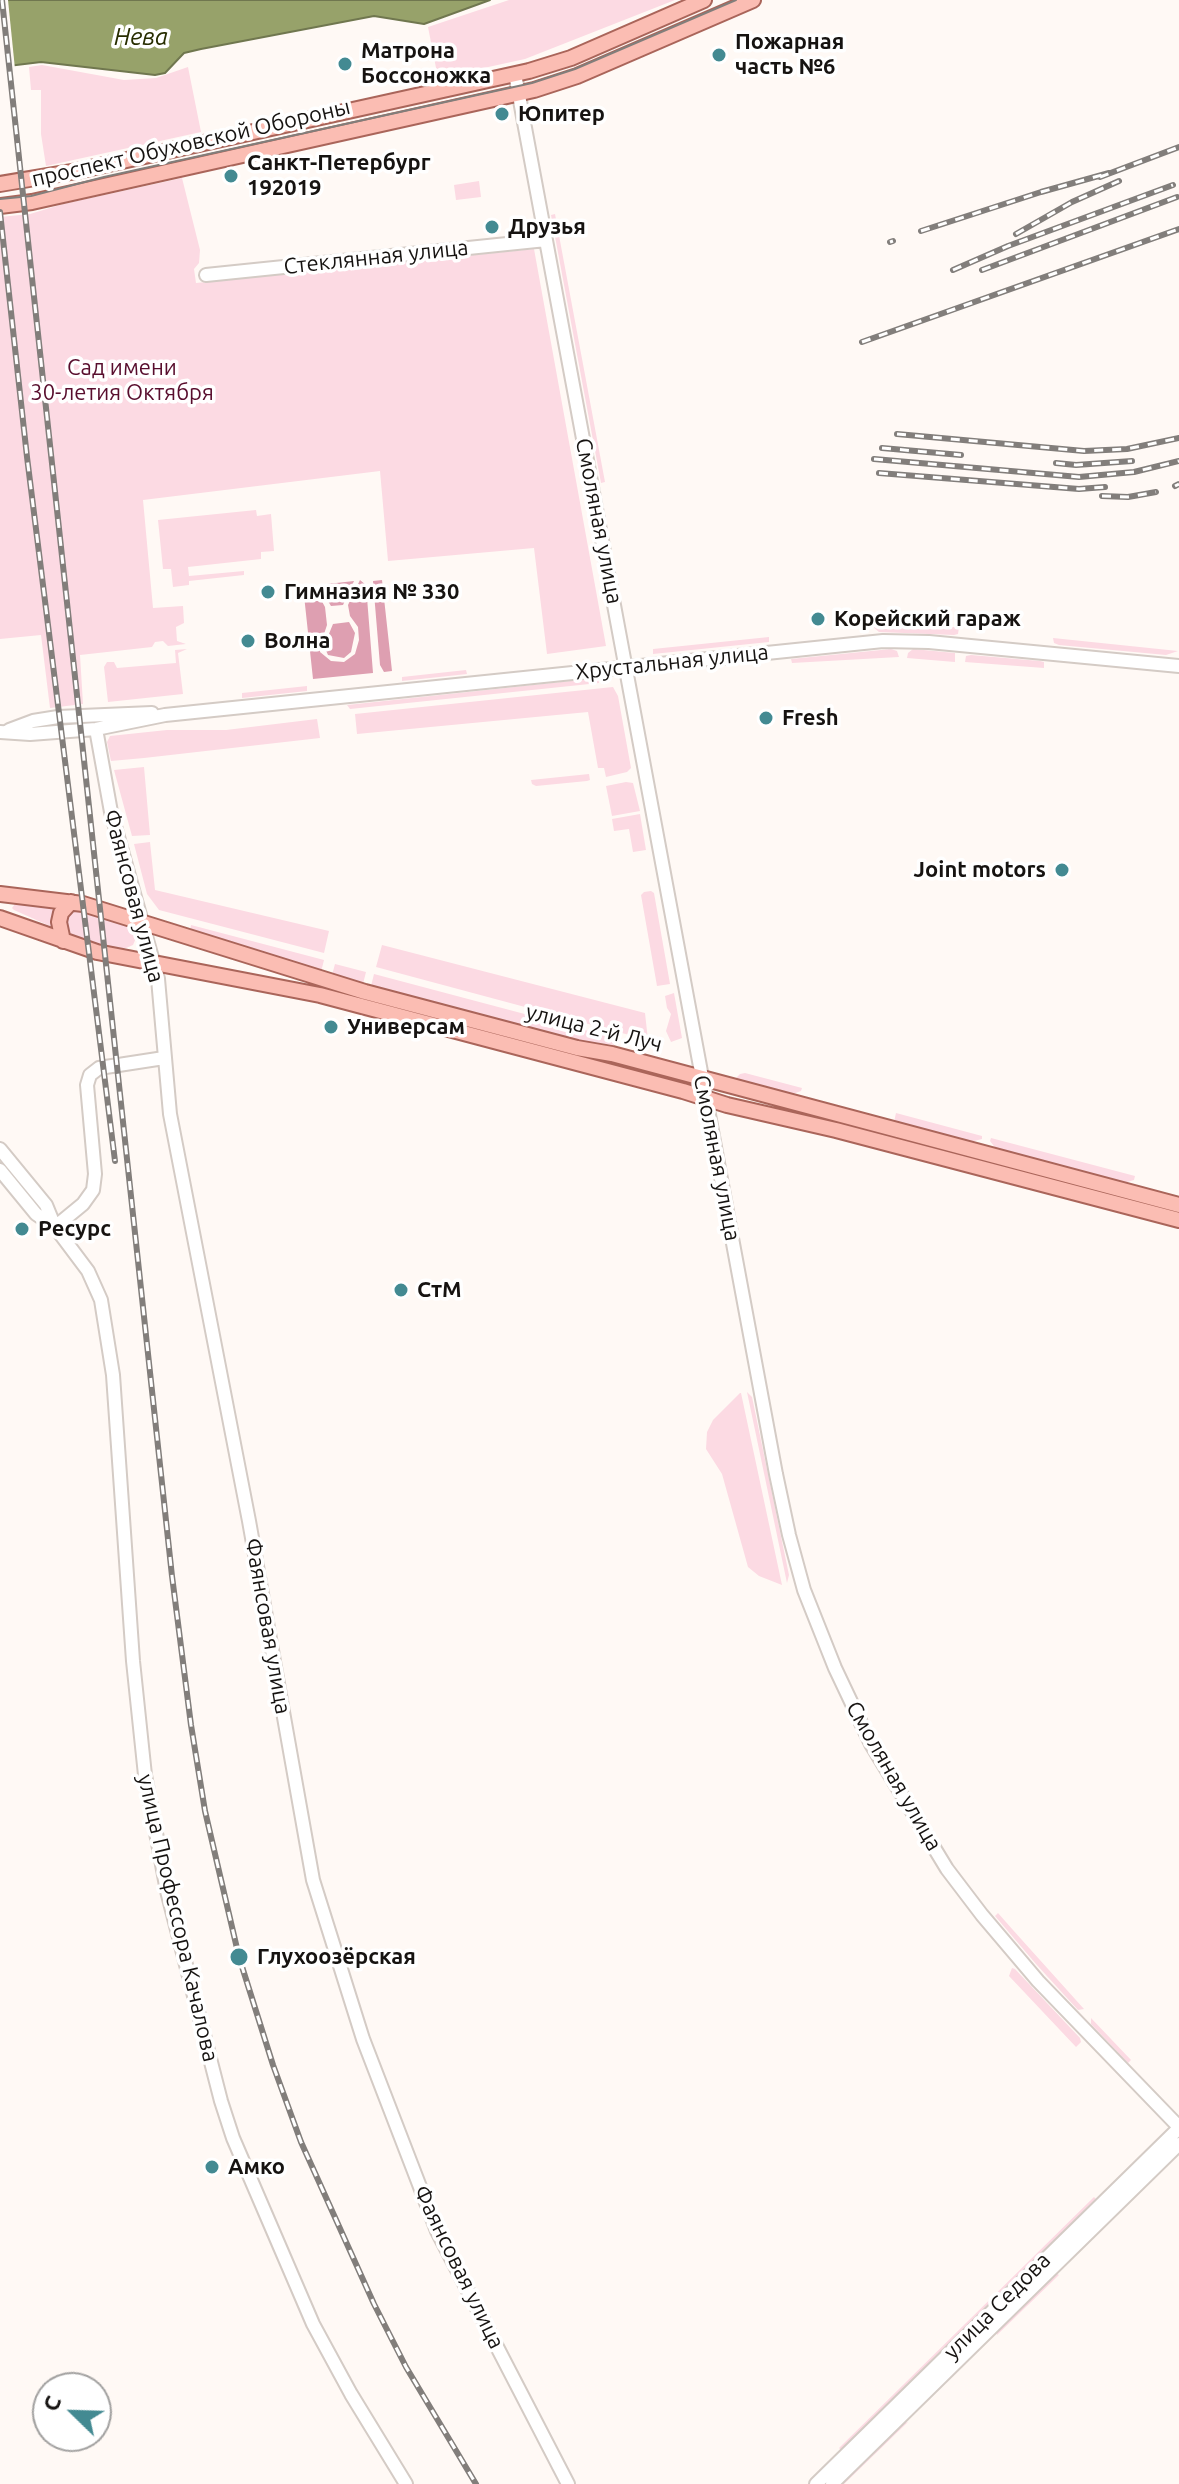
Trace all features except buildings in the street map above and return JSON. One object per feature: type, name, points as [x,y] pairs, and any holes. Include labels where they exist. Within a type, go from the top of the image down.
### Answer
[{"type":"main road","name":"проспект Обуховской Обороны","points":[[0,184],[77,171],[515,74],[571,58],[704,0]]},
{"type":"main road","name":"проспект Обуховской Обороны","points":[[0,206],[32,202],[105,183],[519,94],[577,76],[753,0]]},
{"type":"main road","name":"улица 2-й Луч","points":[[0,894],[71,902],[324,980],[1179,1205]]},
{"type":"main road","points":[[63,941],[59,922],[61,913],[71,902]]},
{"type":"main road","name":"улица 2-й Луч","points":[[0,918],[116,957],[320,995],[727,1105],[836,1130],[1179,1220]]},
{"type":"street","name":"Смоляная улица","points":[[515,74],[784,1516],[804,1590],[835,1668],[877,1755],[959,1886],[1038,1981],[1179,2128]]},
{"type":"street","name":"Стеклянная улица","points":[[206,275],[546,240]]},
{"type":"street","name":"Хрустальная улица","points":[[3,731],[30,734],[96,729],[165,715],[894,641],[1179,666]]},
{"type":"street","name":"Хрустальная улица","points":[[3,731],[58,717],[144,712],[165,715]]},
{"type":"street","name":"Фаянсовая улица","points":[[96,729],[111,812],[155,963],[172,1126],[247,1508],[313,1880],[363,2039],[437,2231],[568,2484]]},
{"type":"street","points":[[55,1227],[83,1204],[93,1190],[95,1174],[87,1085],[90,1075],[99,1068],[164,1058]]},
{"type":"street","name":"улица Профессора Качалова","points":[[0,1149],[46,1205],[55,1227],[96,1284],[107,1330],[117,1421],[133,1661],[151,1818],[188,1979],[233,2138],[313,2324],[406,2484]]},
{"type":"street","name":"улица Профессора Качалова","points":[[0,1170],[36,1214],[55,1227]]},
{"type":"street","name":"улица Седова","points":[[816,2484],[1179,2128]]},
{"type":"street","name":"улица Седова","points":[[832,2484],[1179,2144]]},
{"type":"green space","points":[[509,0],[675,0],[525,59],[438,78],[428,27]]},
{"type":"green space","points":[[42,65],[124,80],[156,78],[188,67],[201,132],[46,166],[41,134],[41,90],[31,90],[29,67]]},
{"type":"green space","name":"Сад имени 30-летия Октября","points":[[182,178],[200,250],[199,263],[194,269],[196,283],[534,249],[606,646],[547,654],[534,548],[388,561],[380,471],[143,500],[153,608],[183,606],[184,623],[176,627],[177,641],[186,644],[168,646],[163,641],[155,642],[152,647],[80,655],[83,704],[50,708],[41,635],[0,639],[0,217],[30,214]]},
{"type":"green space","points":[[479,181],[481,197],[456,200],[454,185]]},
{"type":"green space","points":[[555,214],[605,482],[601,483],[551,215]]},
{"type":"green space","points":[[256,510],[257,516],[271,514],[274,551],[261,552],[261,559],[188,567],[189,576],[244,571],[244,575],[189,581],[189,585],[173,587],[171,569],[163,569],[158,520]]},
{"type":"green space","points":[[873,627],[959,627],[958,634],[954,635],[879,632]]},
{"type":"green space","points":[[769,637],[769,642],[653,654],[653,649]]},
{"type":"green space","points":[[1053,638],[1178,651],[1166,655],[1059,645],[1054,643]]},
{"type":"green space","points":[[187,649],[178,653],[183,694],[108,702],[104,667],[107,662],[114,662],[117,668],[176,663],[175,650]]},
{"type":"green space","points":[[891,649],[897,651],[899,657],[792,663],[791,659]]},
{"type":"green space","points":[[913,649],[955,653],[955,662],[907,658]]},
{"type":"green space","points":[[966,656],[1040,661],[1044,662],[1044,668],[965,662]]},
{"type":"green space","points":[[466,670],[467,674],[402,681],[402,677]]},
{"type":"green space","points":[[598,678],[599,683],[350,709],[347,705]]},
{"type":"green space","points":[[307,686],[307,691],[242,698],[242,693]]},
{"type":"green space","points":[[613,687],[618,696],[631,768],[627,772],[606,777],[604,768],[598,768],[588,712],[357,734],[355,714]]},
{"type":"green space","points":[[317,719],[320,738],[144,758],[111,761],[107,742],[110,736],[167,730],[226,730]]},
{"type":"green space","points":[[144,767],[150,835],[132,836],[114,770]]},
{"type":"green space","points":[[589,774],[590,780],[587,781],[536,786],[531,780]]},
{"type":"green space","points":[[633,783],[640,811],[612,816],[606,786]]},
{"type":"green space","points":[[640,814],[646,850],[633,852],[629,829],[614,831],[612,819]]},
{"type":"green space","points":[[150,842],[155,890],[329,931],[324,953],[159,910],[147,894],[134,844]]},
{"type":"green space","points":[[651,891],[654,893],[670,984],[657,986],[641,895]]},
{"type":"green space","points":[[15,904],[55,908],[52,927],[14,910]]},
{"type":"green space","points":[[76,911],[130,925],[135,931],[133,945],[119,951],[73,937],[68,930],[68,921],[70,914]]},
{"type":"green space","points":[[191,925],[324,960],[321,972],[190,930]]},
{"type":"green space","points":[[382,945],[645,1013],[648,1040],[376,967]]},
{"type":"green space","points":[[335,964],[366,972],[363,984],[332,975]]},
{"type":"green space","points":[[374,974],[615,1038],[614,1045],[575,1040],[371,986]]},
{"type":"green space","points":[[674,993],[682,1038],[671,1042],[666,1031],[671,1014],[665,996]]},
{"type":"green space","points":[[745,1073],[802,1088],[790,1095],[734,1080]]},
{"type":"green space","points":[[896,1113],[982,1136],[982,1139],[970,1142],[894,1122]]},
{"type":"green space","points":[[991,1138],[1135,1176],[1134,1180],[1124,1183],[997,1150]]},
{"type":"green space","points":[[747,1392],[752,1397],[789,1575],[787,1583]]},
{"type":"green space","points":[[740,1393],[782,1585],[759,1576],[748,1567],[722,1474],[706,1449],[707,1432],[713,1420]]},
{"type":"green space","points":[[998,1913],[1084,2009],[1078,2010],[1036,1964],[995,1916]]},
{"type":"green space","points":[[1012,1968],[1080,2038],[1081,2042],[1076,2047],[1009,1976]]},
{"type":"green space","points":[[1091,2018],[1131,2060],[1128,2063],[1091,2024]]},
{"type":"green space","points":[[1094,2197],[1097,2200],[842,2451],[839,2448]]},
{"type":"green space","points":[[1056,2273],[1059,2275],[997,2335],[997,2330]]},
{"type":"green space","points":[[908,2422],[844,2484],[840,2484],[902,2424]]},
{"type":"shaded area","points":[[360,580],[366,585],[373,673],[313,679],[303,586],[313,585],[325,607],[327,625],[320,652],[331,661],[344,662],[355,654],[359,640],[358,627],[350,616],[348,605]]},
{"type":"shaded area","points":[[382,580],[392,671],[384,672],[380,665],[373,581]]},
{"type":"shaded area","points":[[354,581],[343,605],[331,606],[318,585]]},
{"type":"shaded area","points":[[349,622],[355,633],[351,652],[344,658],[328,655],[324,646],[333,624]]},
{"type":"water","name":"Нева","points":[[0,0],[490,0],[424,24],[374,16],[201,49],[184,53],[165,73],[155,75],[41,62],[0,67]]},
{"type":"pier","points":[[0,0],[8,0],[15,69],[0,70]]},
{"type":"tram line","points":[[0,199],[31,196],[104,177],[532,83],[575,69],[736,0]]},
{"type":"railway","points":[[2,0],[172,1576],[205,1811],[239,1957],[301,2142],[406,2367],[476,2484]]},
{"type":"railway","points":[[1100,177],[1179,147]]},
{"type":"railway","points":[[921,231],[1109,173]]},
{"type":"railway","points":[[1016,234],[1072,202],[1119,181]]},
{"type":"railway","points":[[953,270],[1008,246],[1173,185]]},
{"type":"railway","points":[[982,270],[1177,197]]},
{"type":"railway","points":[[0,212],[27,457],[115,1161]]},
{"type":"railway","points":[[862,342],[1179,229]]},
{"type":"railway","points":[[897,434],[1084,451],[1127,449],[1179,438]]},
{"type":"railway","points":[[882,448],[961,455]]},
{"type":"railway","points":[[874,459],[1079,477],[1134,472],[1179,461]]},
{"type":"railway","points":[[1056,463],[1076,465],[1132,461]]},
{"type":"railway","points":[[879,473],[1079,489],[1105,487]]},
{"type":"railway","points":[[1175,486],[1179,484]]},
{"type":"railway","points":[[1102,496],[1128,497],[1156,492]]},
{"type":"place","name":"Пожарная часть №6","points":[[719,55]]},
{"type":"place","name":"Матрона Боссоножка","points":[[345,64]]},
{"type":"place","name":"Юпитер","points":[[502,114]]},
{"type":"place","name":"Санкт-Петербург 192019","points":[[231,176]]},
{"type":"place","name":"Друзья","points":[[492,227]]},
{"type":"place","name":"Гимназия № 330","points":[[268,592]]},
{"type":"place","name":"Корейский гараж","points":[[818,619]]},
{"type":"place","name":"Волна","points":[[248,641]]},
{"type":"place","name":"Fresh","points":[[766,718]]},
{"type":"place","name":"Joint motors","points":[[1062,870]]},
{"type":"place","name":"Универсам","points":[[331,1027]]},
{"type":"place","name":"Ресурс","points":[[22,1229]]},
{"type":"place","name":"СтМ","points":[[401,1290]]},
{"type":"place","name":"Глухоозёрская","points":[[239,1957]]},
{"type":"place","name":"Амко","points":[[212,2167]]}]
